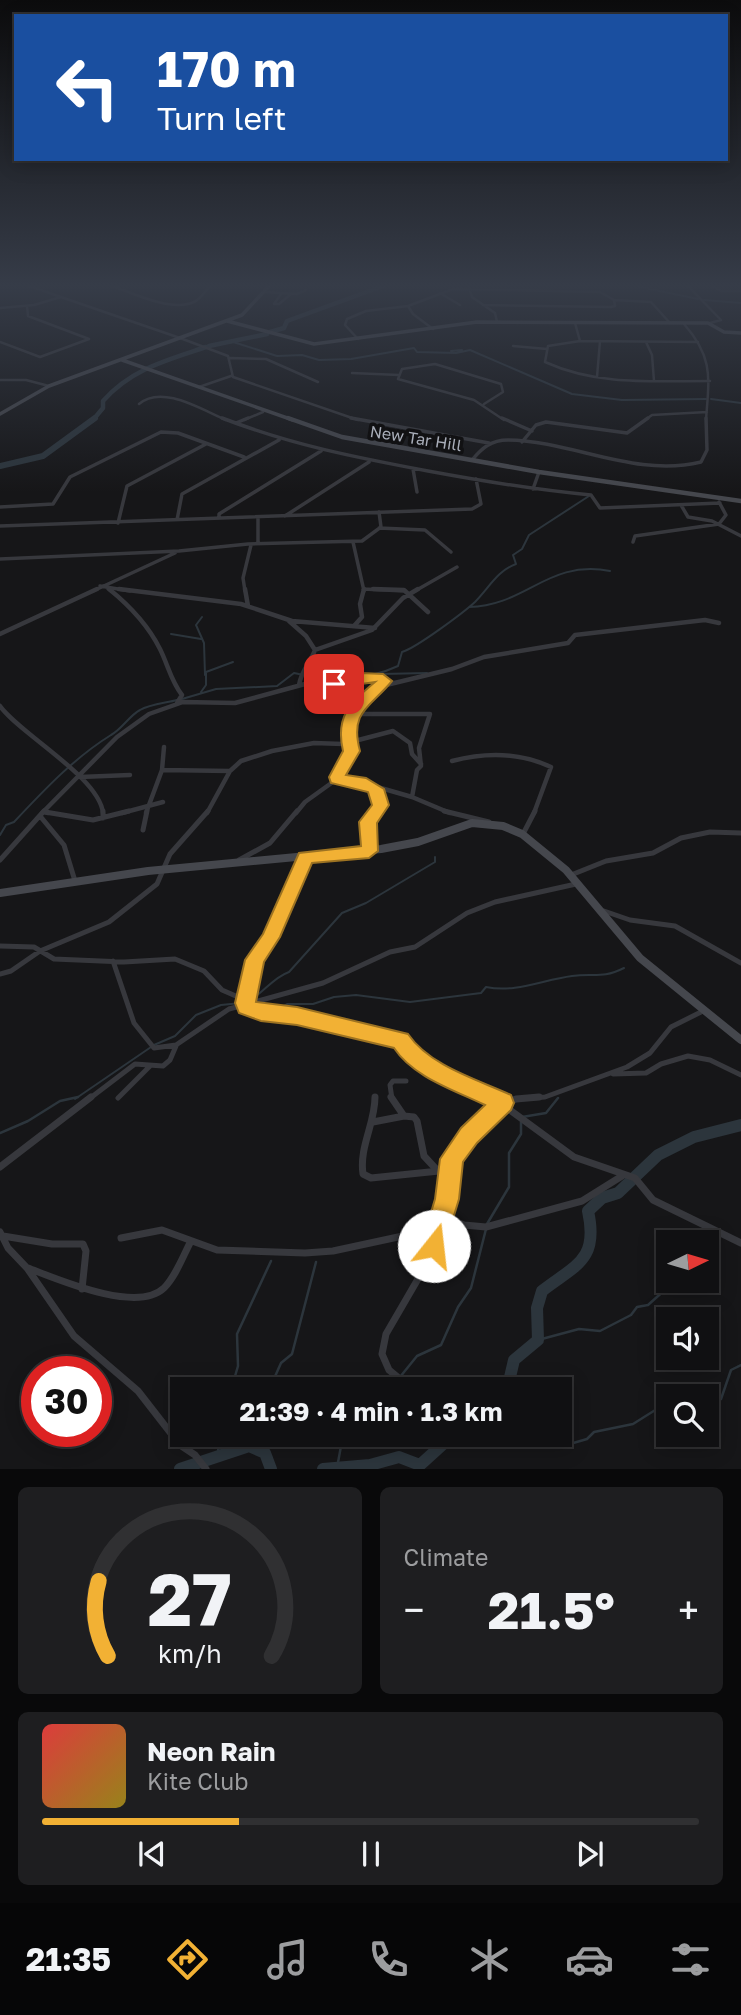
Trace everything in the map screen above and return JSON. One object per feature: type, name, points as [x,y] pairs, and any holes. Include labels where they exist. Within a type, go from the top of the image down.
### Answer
[{"type":"street","points":[[0,414],[49,386],[136,355]]},
{"type":"street","points":[[224,355],[230,358],[266,359],[318,382]]},
{"type":"street","points":[[547,355],[546,363],[597,377],[710,381]]},
{"type":"street","points":[[597,377],[599,355]]},
{"type":"street","points":[[652,355],[654,381]]},
{"type":"street","points":[[199,387],[231,376],[354,419],[489,443],[522,442],[625,461],[690,467],[707,456],[710,381],[703,355]]},
{"type":"street","points":[[230,358],[231,376]]},
{"type":"street","name":"New Tar Hill","points":[[122,360],[342,438],[539,472],[741,500]]},
{"type":"street","points":[[484,404],[502,393],[501,384],[432,364],[402,369],[398,380],[484,404],[511,424],[532,430]]},
{"type":"street","points":[[352,373],[400,375]]},
{"type":"street","points":[[0,380],[24,379],[49,386]]},
{"type":"street","points":[[139,404],[147,397],[162,395],[279,440],[321,451],[533,490],[590,495],[600,508],[720,503]]},
{"type":"street","points":[[236,423],[263,412]]},
{"type":"street","points":[[522,442],[540,423],[554,421],[627,433],[652,415],[707,412]]},
{"type":"street","points":[[0,507],[53,504],[69,477],[156,433],[178,433],[244,457]]},
{"type":"street","points":[[177,520],[180,495],[244,457],[279,440]]},
{"type":"street","points":[[472,460],[489,443]]},
{"type":"street","points":[[118,523],[127,486],[206,444]]},
{"type":"street","points":[[220,519],[219,514],[238,501],[321,451]]},
{"type":"street","points":[[285,516],[370,461]]},
{"type":"street","points":[[413,469],[417,492]]},
{"type":"street","points":[[533,490],[531,487],[539,472]]},
{"type":"street","points":[[0,526],[475,508],[481,504],[476,479]]},
{"type":"street","points":[[634,542],[635,536],[719,524],[726,515],[720,503],[703,493]]},
{"type":"street","points":[[681,505],[687,516],[719,524],[741,536]]},
{"type":"street","points":[[379,512],[379,528]]},
{"type":"street","points":[[258,517],[258,542]]},
{"type":"street","points":[[0,559],[179,551],[251,545],[258,542],[366,540],[379,528],[425,530],[451,552]]},
{"type":"street","points":[[353,541],[359,555],[357,569],[363,589],[360,604],[362,617],[354,626]]},
{"type":"street","points":[[248,607],[243,578],[251,545]]},
{"type":"street","points":[[0,634],[179,551]]},
{"type":"street","points":[[299,685],[301,673],[309,666],[315,650],[375,628],[409,594],[457,567]]},
{"type":"street","points":[[103,586],[248,607],[288,620],[375,628]]},
{"type":"street","points":[[103,586],[141,616],[167,664],[168,678],[182,695],[176,704]]},
{"type":"street","points":[[363,589],[418,589]]},
{"type":"street","points":[[401,589],[428,612]]},
{"type":"street","points":[[288,620],[306,636],[315,650]]},
{"type":"street","points":[[235,863],[270,843],[305,802],[337,779],[351,754],[347,734],[354,714],[362,698],[384,683],[452,670],[484,657],[513,651],[540,650],[568,643],[575,635],[705,620],[719,623]]},
{"type":"street","points":[[0,860],[127,728],[149,714],[176,704],[235,703],[299,685],[329,685],[373,677],[381,678],[384,683]]},
{"type":"street","points":[[0,706],[9,717],[21,723],[61,758],[96,796],[103,808],[103,818]]},
{"type":"street","points":[[354,714],[429,713],[427,731],[419,748],[421,764],[412,797]]},
{"type":"street","points":[[0,974],[11,971],[40,951],[109,922],[157,884],[173,850],[207,813],[230,771],[241,761],[310,743],[343,744],[397,732],[410,743],[412,754],[421,764]]},
{"type":"street","points":[[143,830],[148,804],[162,770],[164,747]]},
{"type":"street","points":[[453,761],[474,755],[503,755],[551,767],[540,803],[522,835]]},
{"type":"street","points":[[162,770],[230,771]]},
{"type":"street","points":[[78,778],[130,775]]},
{"type":"street","points":[[337,779],[360,782],[376,789],[412,797],[444,811],[495,824],[522,835],[570,876],[593,906],[652,971],[701,1012],[741,1040]]},
{"type":"street","points":[[369,851],[371,832],[368,822],[380,805],[376,789]]},
{"type":"street","points":[[42,814],[80,820],[103,818],[163,802]]},
{"type":"street","points":[[42,814],[60,837],[73,864],[75,881]]},
{"type":"street","points":[[0,893],[162,871],[369,851],[412,844],[457,825],[495,824]]},
{"type":"street","points":[[570,876],[606,862],[653,853],[681,838],[710,832],[741,833]]},
{"type":"street","points":[[305,857],[271,937],[255,960],[246,1007],[401,1040],[411,1055],[426,1066],[503,1103],[574,1157],[622,1176],[635,1178],[653,1200],[741,1244]]},
{"type":"street","points":[[0,1167],[135,1064],[163,1066],[170,1060],[176,1045],[210,1020],[245,1002],[323,983],[384,954],[415,947],[461,916],[495,902],[576,884]]},
{"type":"street","points":[[593,906],[622,918],[675,926],[741,963]]},
{"type":"street","points":[[0,946],[34,947],[54,959],[175,959],[204,971],[222,990],[245,1002]]},
{"type":"street","points":[[113,961],[134,1023],[152,1046],[176,1045]]},
{"type":"street","points":[[375,1097],[372,1122],[362,1147],[363,1174],[371,1178],[439,1171],[450,1164],[469,1136],[503,1103],[545,1097],[610,1074],[640,1060],[656,1048],[671,1027],[701,1012]]},
{"type":"street","points":[[610,1074],[646,1073],[661,1064],[688,1056],[710,1060],[741,1075]]},
{"type":"street","points":[[118,1098],[150,1066]]},
{"type":"street","points":[[404,1116],[392,1102],[389,1090],[393,1082],[406,1081]]},
{"type":"street","points":[[372,1122],[404,1116],[414,1117],[426,1159],[430,1167],[439,1171]]},
{"type":"street","points":[[397,1377],[389,1370],[382,1354],[386,1334],[429,1260],[449,1190],[450,1164]]},
{"type":"street","points":[[442,1216],[464,1225],[486,1227],[582,1201],[622,1176]]},
{"type":"street","points":[[121,1238],[162,1230],[217,1250],[241,1253],[328,1251],[410,1236],[432,1228],[442,1216]]},
{"type":"street","points":[[1,1234],[27,1238],[50,1246],[83,1244],[86,1251],[82,1289]]},
{"type":"street","points":[[1,1234],[8,1248],[27,1268],[74,1336],[138,1391],[180,1446],[195,1455],[206,1469]]},
{"type":"street","points":[[27,1268],[82,1289],[128,1296],[156,1293],[167,1283],[191,1241]]},
{"type":"waterway","points":[[94,419],[103,408],[103,401],[125,381],[150,367],[182,355]]},
{"type":"waterway","points":[[272,355],[302,355],[319,360],[376,355]]},
{"type":"waterway","points":[[481,355],[572,394],[622,400],[706,399]]},
{"type":"waterway","points":[[711,399],[741,403]]},
{"type":"waterway","points":[[0,466],[43,456],[94,419]]},
{"type":"waterway","points":[[182,699],[216,689],[277,686],[294,673],[347,678],[373,675],[398,666],[402,652],[460,614],[475,602],[498,575],[516,564],[513,555],[522,549],[529,535],[589,496]]},
{"type":"waterway","points":[[469,607],[489,605],[506,599],[570,571],[610,571]]},
{"type":"waterway","points":[[202,617],[196,625],[204,643],[205,675]]},
{"type":"waterway","points":[[171,634],[201,639]]},
{"type":"waterway","points":[[201,692],[206,685],[206,672],[233,662]]},
{"type":"waterway","points":[[382,674],[427,673]]},
{"type":"waterway","points":[[0,835],[6,825],[14,822],[72,764],[136,713],[148,706],[177,700]]},
{"type":"waterway","points":[[247,1002],[289,972],[342,913],[366,903],[435,862],[435,857]]},
{"type":"waterway","points":[[269,1010],[277,1010],[287,1004],[313,1004],[334,997],[356,995],[410,1002],[481,993],[486,987],[508,988],[572,976],[604,975],[624,968]]},
{"type":"waterway","points":[[78,1097],[154,1045],[175,1036],[196,1015],[221,1005],[241,1003]]},
{"type":"waterway","points":[[0,1133],[28,1121],[60,1101],[78,1097]]},
{"type":"waterway","points":[[522,1117],[546,1113],[558,1098]]},
{"type":"waterway","points":[[487,1224],[509,1187],[509,1153],[521,1134],[521,1122]]},
{"type":"waterway","points":[[510,1377],[514,1360],[538,1340],[537,1308],[542,1291],[582,1260],[587,1251],[591,1228],[588,1211],[602,1198],[618,1193],[658,1155],[694,1137],[741,1125]]},
{"type":"waterway","points":[[400,1377],[417,1356],[441,1345],[458,1307],[471,1288],[486,1229]]},
{"type":"waterway","points":[[235,1377],[238,1366],[237,1334],[271,1261]]},
{"type":"waterway","points":[[275,1377],[281,1363],[292,1354],[316,1262]]},
{"type":"waterway","points":[[538,1340],[579,1329],[600,1331],[631,1315],[637,1307],[648,1305],[661,1293]]},
{"type":"waterway","points":[[719,1399],[731,1370],[741,1365]]},
{"type":"waterway","points":[[572,1443],[587,1439],[594,1432],[633,1424],[656,1410]]},
{"type":"waterway","points":[[180,1469],[249,1446],[265,1453],[271,1469]]},
{"type":"waterway","points":[[218,1447],[218,1454]]},
{"type":"waterway","points":[[337,1468],[341,1447]]},
{"type":"waterway","points":[[323,1469],[370,1465],[399,1457],[420,1465],[440,1447]]},
{"type":"route","points":[[334,684],[361,678],[378,677],[384,680],[384,683],[362,698],[353,711],[351,728],[347,734],[351,743],[351,754],[337,777],[376,789],[380,805],[368,822],[371,832],[369,851],[305,857],[271,937],[255,960],[245,1003],[246,1007],[261,1012],[297,1016],[401,1040],[411,1055],[426,1066],[503,1103],[469,1136],[452,1159],[449,1190],[434,1246]]}]
